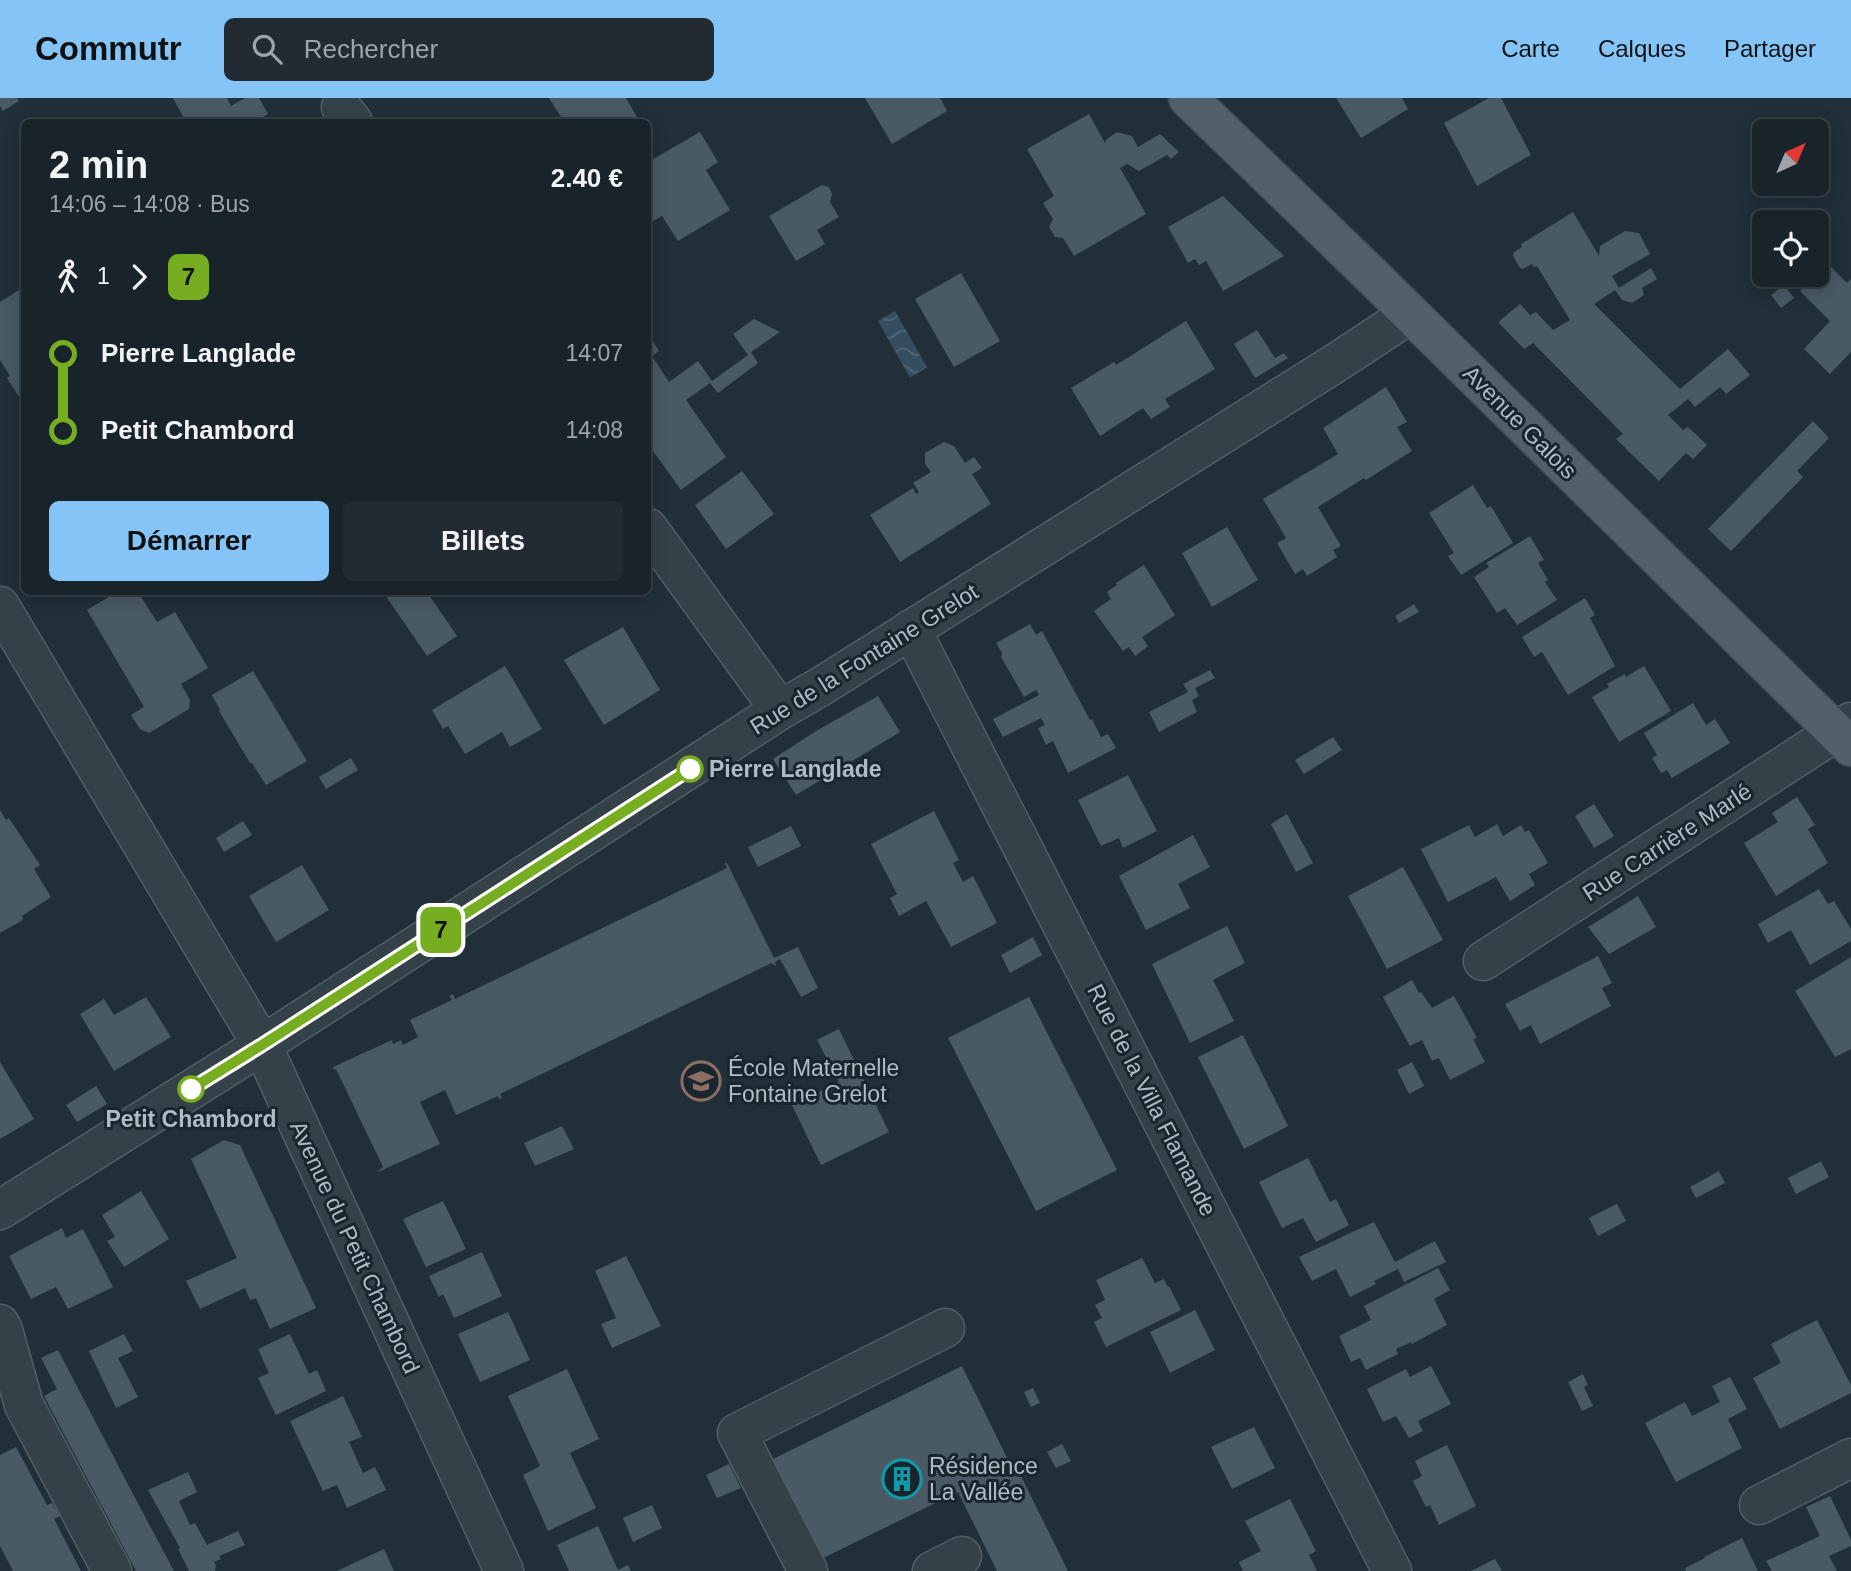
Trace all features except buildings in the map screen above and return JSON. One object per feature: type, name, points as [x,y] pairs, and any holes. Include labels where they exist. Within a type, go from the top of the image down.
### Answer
[{"type":"main road","name":"Avenue Galois","points":[[1188,98],[1846,734]]},
{"type":"street","name":"Rue de la Fontaine Grelot","points":[[0,1210],[262,1045],[780,710],[1410,314]]},
{"type":"street","points":[[651,532],[780,710]]},
{"type":"street","name":"Avenue du Petit Chambord","points":[[0,606],[262,1045],[504,1571]]},
{"type":"street","name":"Rue de la Villa Flamande","points":[[911,629],[1392,1571]]},
{"type":"street","name":"Rue Carrière Marlé","points":[[1483,961],[1846,734]]},
{"type":"street","points":[[0,1324],[24,1405],[111,1571]]},
{"type":"street","points":[[808,1571],[737,1433],[945,1328]]},
{"type":"street","points":[[1759,1505],[1851,1458]]},
{"type":"water","points":[[895,311],[927,367],[910,378],[878,321]]},
{"type":"bus line","name":"7","points":[[191,1089],[690,769]]},
{"type":"place","name":"Pierre Langlade","points":[[690,769]]},
{"type":"place","name":"École Maternelle Fontaine Grelot","points":[[701,1081]]},
{"type":"place","name":"Petit Chambord","points":[[191,1089]]},
{"type":"place","name":"Résidence La Vallée","points":[[902,1479]]}]
